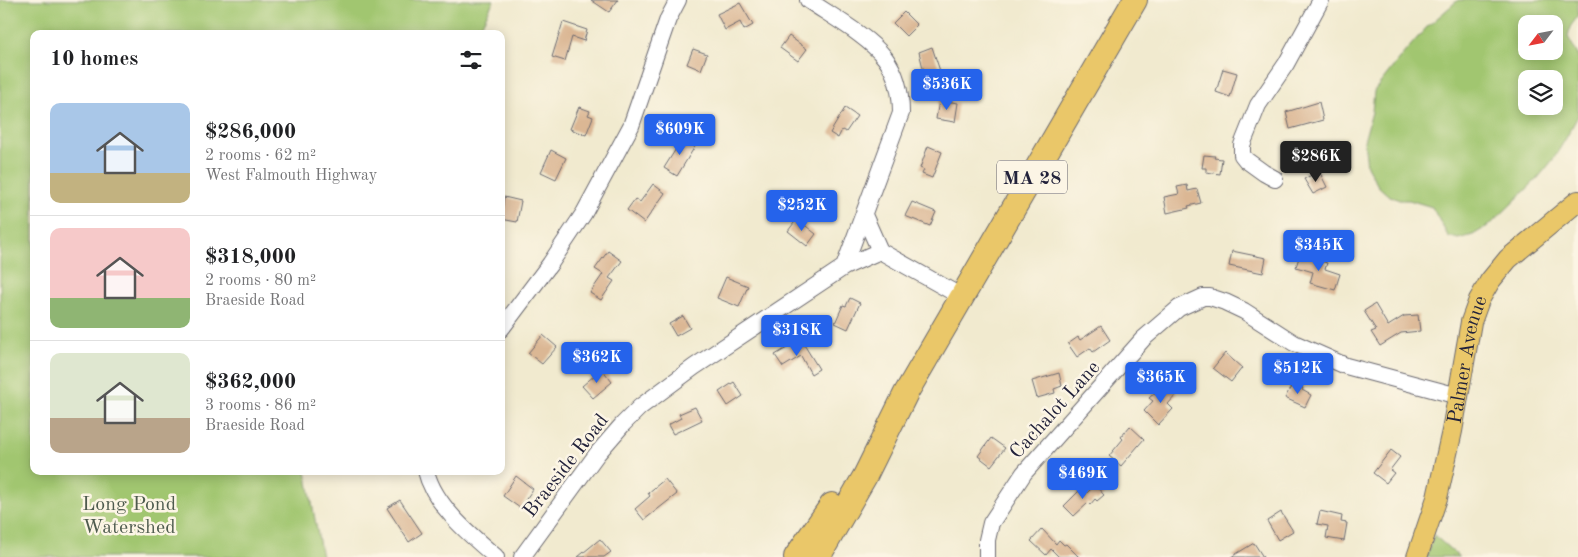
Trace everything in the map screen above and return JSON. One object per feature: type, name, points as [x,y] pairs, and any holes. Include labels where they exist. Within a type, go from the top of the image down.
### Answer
[{"type":"highway","name":"MA 28","points":[[818,557],[865,476],[906,394],[1135,0]]},
{"type":"highway","name":"MA 28","points":[[796,557],[906,394]]},
{"type":"main road","name":"Palmer Avenue","points":[[1417,557],[1437,498],[1452,431],[1471,322],[1479,300],[1490,281],[1508,259],[1578,201]]},
{"type":"street","points":[[505,324],[550,264],[589,205],[631,126],[668,19],[678,0]]},
{"type":"street","points":[[808,0],[871,43],[886,59],[901,96],[901,113],[844,267]]},
{"type":"street","points":[[1275,179],[1246,160],[1242,155],[1242,145],[1258,105],[1286,64],[1321,0]]},
{"type":"street","points":[[864,215],[880,251],[962,297]]},
{"type":"street","name":"Braeside Road","points":[[522,557],[597,454],[640,407],[694,367],[844,267],[880,251]]},
{"type":"street","name":"Cachalot Lane","points":[[987,557],[987,540],[991,523],[1024,473],[1143,340],[1179,308],[1203,297],[1210,297],[1225,302],[1244,311],[1294,343],[1346,366],[1458,396]]},
{"type":"street","points":[[427,475],[429,483],[444,506],[467,532],[496,557]]},
{"type":"green space","name":"Long Pond Watershed","points":[[0,0],[494,0],[479,30],[30,30],[30,475],[307,475],[322,557],[0,557]]},
{"type":"green space","points":[[1458,0],[1578,0],[1578,16],[1570,27],[1568,37],[1578,55],[1578,116],[1552,161],[1537,179],[1491,224],[1473,235],[1458,239],[1448,236],[1432,207],[1409,200],[1399,200],[1388,195],[1378,186],[1367,166],[1364,141],[1372,112],[1374,91],[1427,27]]},
{"type":"green space","points":[[1434,535],[1459,557],[1426,557]]},
{"type":"building","points":[[591,0],[618,0],[609,12]]},
{"type":"building","points":[[740,3],[753,25],[744,30],[740,22],[725,30],[717,14]]},
{"type":"building","points":[[904,12],[917,25],[906,36],[893,23]]},
{"type":"building","points":[[563,22],[587,30],[584,41],[572,37],[565,61],[552,57]]},
{"type":"building","points":[[789,36],[807,49],[798,61],[780,48]]},
{"type":"building","points":[[932,47],[940,71],[925,76],[919,52]]},
{"type":"building","points":[[693,49],[707,54],[701,70],[687,64]]},
{"type":"building","points":[[1223,69],[1237,73],[1230,97],[1216,92]]},
{"type":"building","points":[[939,100],[958,103],[955,122],[936,119]]},
{"type":"building","points":[[1319,102],[1323,120],[1290,129],[1286,112]]},
{"type":"building","points":[[579,107],[590,111],[588,115],[593,117],[586,135],[570,129]]},
{"type":"building","points":[[845,108],[857,116],[846,132],[842,130],[838,138],[830,133]]},
{"type":"building","points":[[684,136],[697,143],[677,176],[664,168]]},
{"type":"building","points":[[928,146],[942,152],[932,178],[922,174],[924,170],[920,168]]},
{"type":"building","points":[[551,150],[566,158],[556,179],[541,172]]},
{"type":"building","points":[[1204,155],[1222,159],[1220,174],[1206,172],[1206,168],[1202,168]]},
{"type":"building","points":[[1319,171],[1327,187],[1313,194],[1304,179]]},
{"type":"building","points":[[653,184],[665,193],[644,223],[627,210],[635,199],[640,202]]},
{"type":"building","points":[[1187,185],[1188,191],[1197,189],[1201,203],[1167,213],[1164,197],[1179,194],[1177,187]]},
{"type":"building","points":[[505,197],[521,201],[517,222],[505,220]]},
{"type":"building","points":[[912,202],[936,212],[930,226],[905,216]]},
{"type":"building","points":[[797,219],[816,234],[807,246],[788,231]]},
{"type":"building","points":[[608,251],[622,261],[609,278],[614,281],[601,300],[590,293],[603,274],[595,269]]},
{"type":"building","points":[[1232,251],[1266,258],[1263,273],[1229,266]]},
{"type":"building","points":[[1300,254],[1327,263],[1325,269],[1340,274],[1335,290],[1310,283],[1313,272],[1296,267]]},
{"type":"building","points":[[726,277],[748,286],[739,307],[717,298]]},
{"type":"building","points":[[850,298],[860,303],[848,329],[835,323],[843,305],[846,306]]},
{"type":"building","points":[[1375,304],[1388,326],[1404,316],[1418,315],[1420,331],[1401,333],[1380,346],[1371,332],[1376,330],[1364,311]]},
{"type":"building","points":[[683,316],[690,328],[676,336],[669,324]]},
{"type":"building","points":[[1101,326],[1110,340],[1093,352],[1090,348],[1077,357],[1068,344],[1078,337],[1080,340]]},
{"type":"building","points":[[543,335],[557,347],[542,364],[528,353]]},
{"type":"building","points":[[803,343],[819,369],[811,374],[801,356],[783,367],[775,355],[792,345],[794,348]]},
{"type":"building","points":[[1225,353],[1242,368],[1231,382],[1213,368]]},
{"type":"building","points":[[602,369],[612,382],[593,398],[582,386]]},
{"type":"building","points":[[1059,373],[1062,386],[1054,389],[1055,393],[1037,398],[1032,381]]},
{"type":"building","points":[[734,382],[743,396],[728,406],[719,392]]},
{"type":"building","points":[[1166,383],[1177,394],[1168,404],[1173,409],[1158,425],[1144,411],[1153,401],[1149,398]]},
{"type":"building","points":[[1293,383],[1311,395],[1305,407],[1285,398]]},
{"type":"building","points":[[695,407],[702,420],[673,434],[668,425],[681,418],[679,414]]},
{"type":"building","points":[[1130,426],[1144,439],[1121,466],[1109,456],[1123,439],[1121,437]]},
{"type":"building","points":[[991,438],[1005,448],[991,466],[978,456]]},
{"type":"building","points":[[1391,450],[1400,457],[1390,470],[1394,473],[1386,483],[1373,473]]},
{"type":"building","points":[[516,476],[533,489],[520,508],[503,496]]},
{"type":"building","points":[[665,479],[677,494],[644,520],[635,509],[650,496],[648,493]]},
{"type":"building","points":[[1095,485],[1104,495],[1097,501],[1095,499],[1090,505],[1088,503],[1074,516],[1064,506],[1079,491],[1084,496]]},
{"type":"building","points":[[400,500],[422,533],[409,542],[387,508]]},
{"type":"building","points":[[1320,511],[1342,516],[1341,522],[1347,523],[1344,541],[1326,538],[1328,526],[1317,524]]},
{"type":"building","points":[[1281,512],[1293,531],[1278,540],[1267,521]]},
{"type":"building","points":[[1042,529],[1056,544],[1059,540],[1079,557],[1059,557],[1051,549],[1046,555],[1031,541]]},
{"type":"building","points":[[600,539],[611,552],[604,557],[578,557]]},
{"type":"building","points":[[1254,543],[1263,557],[1231,557]]}]
